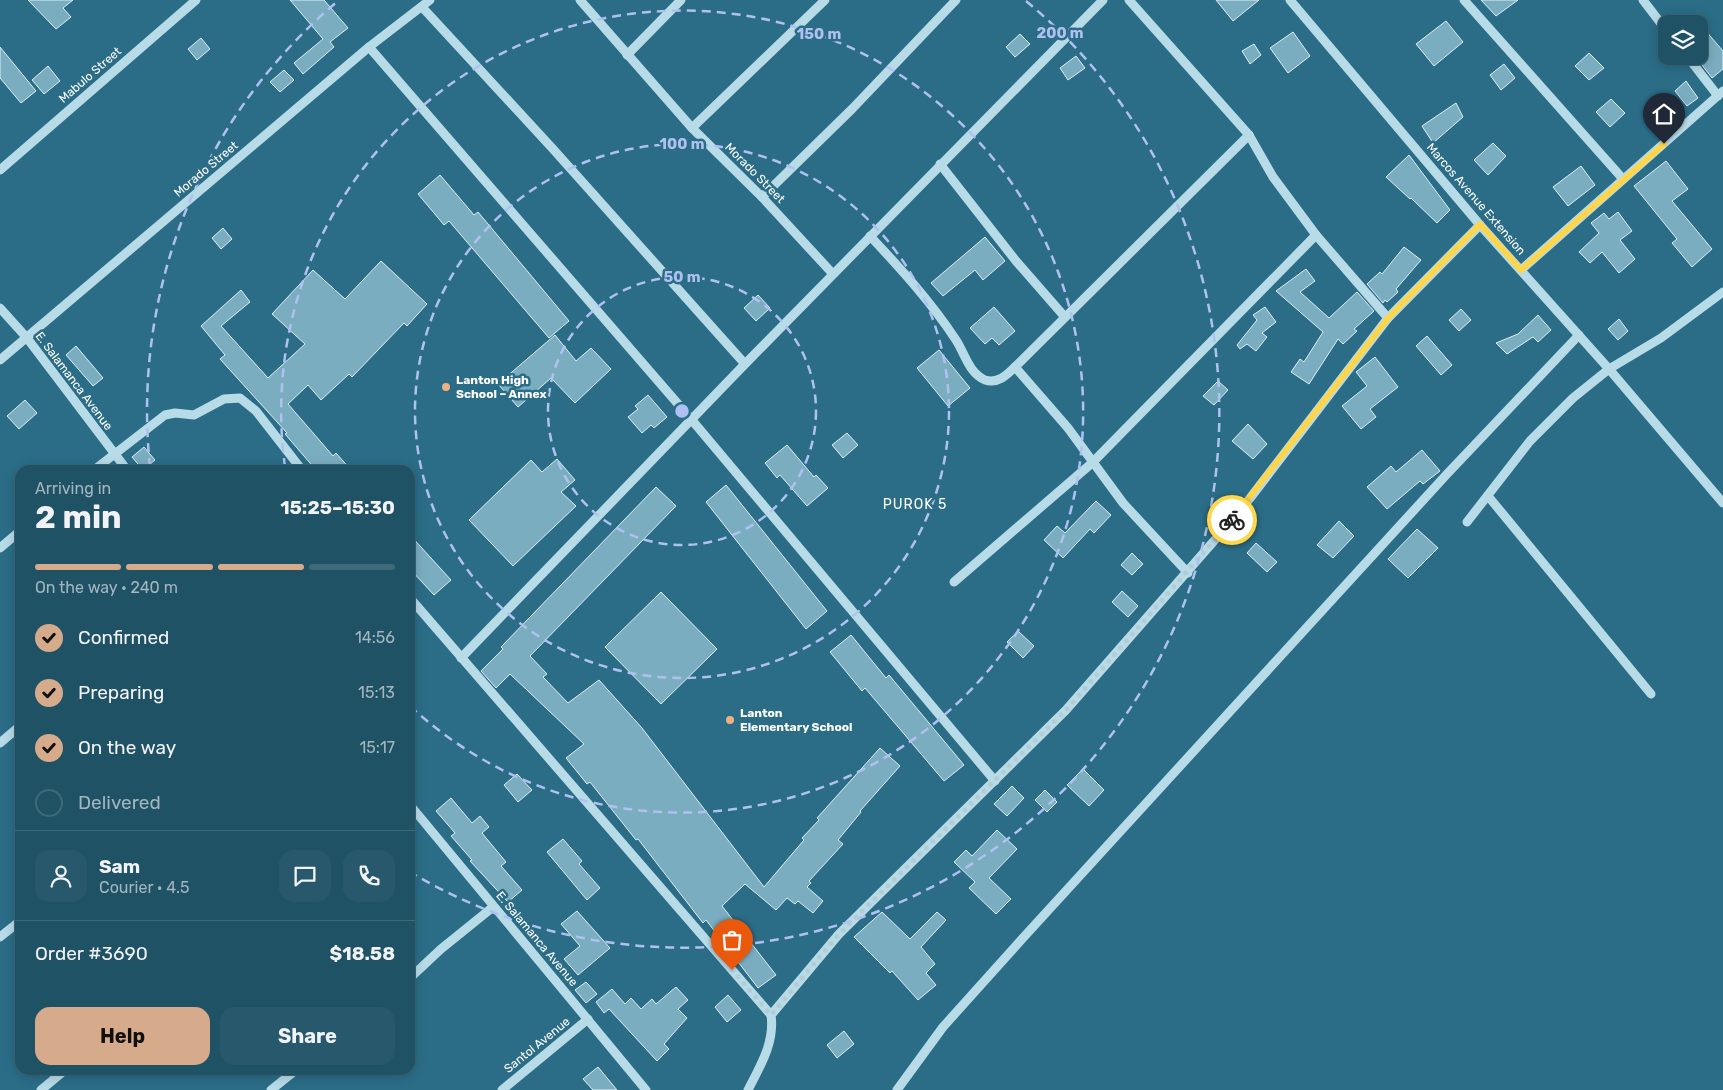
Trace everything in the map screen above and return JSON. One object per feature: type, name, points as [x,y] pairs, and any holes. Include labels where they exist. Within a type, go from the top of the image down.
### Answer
[{"type":"street","name":"Mabulo Street","points":[[0,170],[196,0]]},
{"type":"street","name":"Morado Street","points":[[0,360],[369,47],[430,0]]},
{"type":"street","name":"Morado Street","points":[[580,0],[692,128],[762,197],[833,274]]},
{"type":"street","points":[[627,55],[681,0]]},
{"type":"street","points":[[692,128],[825,0]]},
{"type":"street","points":[[762,197],[852,109],[956,0]]},
{"type":"street","points":[[461,658],[691,419],[1103,0]]},
{"type":"street","points":[[1129,0],[1249,135],[1273,177],[1316,235],[1388,318]]},
{"type":"street","name":"Marcos Avenue Extension","points":[[1290,0],[1480,224],[1722,500]]},
{"type":"street","points":[[1464,0],[1623,180]]},
{"type":"street","points":[[1643,0],[1658,20]]},
{"type":"street","points":[[422,7],[553,149],[745,364]]},
{"type":"street","points":[[369,47],[691,419],[995,781]]},
{"type":"street","points":[[1521,270],[1720,93],[1695,65]]},
{"type":"street","points":[[870,236],[930,302],[958,342],[972,370],[981,377],[992,381],[1005,376],[1015,367],[1064,316],[1249,135]]},
{"type":"street","points":[[940,164],[1016,261],[1064,316]]},
{"type":"street","points":[[771,1015],[839,934],[1066,710],[1188,573],[1291,447],[1388,318],[1480,224]]},
{"type":"street","points":[[954,582],[1092,463],[1316,235]]},
{"type":"street","points":[[1467,522],[1530,441],[1573,398],[1609,370],[1662,338],[1723,292]]},
{"type":"street","name":"E. Salamanca Avenue","points":[[0,308],[27,338],[122,465]]},
{"type":"street","points":[[897,1090],[943,1027],[1447,474],[1578,335]]},
{"type":"street","points":[[1015,367],[1068,428],[1123,503],[1188,573]]},
{"type":"street","points":[[100,465],[165,415],[175,412],[194,415],[216,402],[231,397],[246,401],[298,465]]},
{"type":"street","points":[[1488,496],[1651,694]]},
{"type":"street","points":[[0,548],[15,535]]},
{"type":"street","points":[[415,604],[771,1015],[773,1027],[767,1052],[748,1090]]},
{"type":"street","points":[[0,743],[15,730]]},
{"type":"street","name":"E. Salamanca Avenue","points":[[415,811],[492,907],[646,1090]]},
{"type":"street","points":[[415,973],[441,948],[492,907]]},
{"type":"street","points":[[0,938],[15,925]]},
{"type":"street","name":"Santol Avenue","points":[[502,1090],[588,1019]]},
{"type":"street","points":[[41,1090],[59,1075]]},
{"type":"street","points":[[270,1090],[290,1075]]},
{"type":"building","points":[[28,0],[73,0],[63,8],[71,17],[56,29]]},
{"type":"building","points":[[290,0],[324,0],[348,28],[330,42],[334,47],[303,74],[294,63],[323,39]]},
{"type":"building","points":[[1216,0],[1259,0],[1233,21]]},
{"type":"building","points":[[1481,0],[1518,0],[1496,16]]},
{"type":"building","points":[[1446,21],[1463,42],[1434,66],[1416,44]]},
{"type":"building","points":[[1293,32],[1310,56],[1288,73],[1270,48]]},
{"type":"building","points":[[1020,34],[1030,44],[1015,57],[1006,47]]},
{"type":"building","points":[[1708,34],[1723,51],[1723,69],[1712,78],[1702,65],[1708,65]]},
{"type":"building","points":[[201,38],[210,49],[197,60],[188,49]]},
{"type":"building","points":[[1254,44],[1261,55],[1250,64],[1242,51]]},
{"type":"building","points":[[0,47],[36,91],[21,103],[0,78]]},
{"type":"building","points":[[1589,53],[1604,68],[1589,80],[1575,66]]},
{"type":"building","points":[[1076,56],[1085,68],[1068,80],[1060,68]]},
{"type":"building","points":[[1504,64],[1515,78],[1501,90],[1490,75]]},
{"type":"building","points":[[48,66],[60,81],[44,94],[32,80]]},
{"type":"building","points":[[284,70],[294,80],[280,92],[270,82]]},
{"type":"building","points":[[1686,81],[1698,98],[1687,106],[1675,91]]},
{"type":"building","points":[[1611,99],[1625,113],[1610,127],[1596,112]]},
{"type":"building","points":[[1456,103],[1463,117],[1433,143],[1422,126]]},
{"type":"building","points":[[1493,143],[1506,156],[1488,175],[1474,160]]},
{"type":"building","points":[[1409,155],[1450,210],[1437,223],[1386,177]]},
{"type":"building","points":[[1666,161],[1688,189],[1672,201],[1712,249],[1692,267],[1672,243],[1677,239],[1634,186]]},
{"type":"building","points":[[1581,166],[1595,185],[1568,206],[1553,187]]},
{"type":"building","points":[[440,175],[474,215],[478,212],[569,321],[549,338],[449,221],[444,225],[418,194]]},
{"type":"building","points":[[1618,212],[1632,231],[1620,240],[1635,259],[1619,273],[1602,252],[1590,263],[1579,252],[1599,233],[1591,223],[1604,213],[1609,219]]},
{"type":"building","points":[[223,228],[232,239],[221,249],[212,238]]},
{"type":"building","points":[[985,237],[1005,261],[983,280],[975,270],[943,296],[931,283]]},
{"type":"building","points":[[1404,247],[1421,260],[1396,289],[1398,292],[1387,302],[1385,300],[1383,303],[1367,284],[1380,272],[1382,274]]},
{"type":"building","points":[[381,261],[427,304],[407,326],[404,323],[352,377],[349,374],[321,400],[308,385],[288,404],[333,456],[336,453],[347,465],[312,465],[285,434],[287,433],[220,359],[225,355],[201,326],[241,290],[250,302],[221,326],[268,378],[305,344],[272,314],[313,270],[345,299]]},
{"type":"building","points":[[1306,269],[1315,281],[1300,292],[1329,318],[1357,292],[1374,311],[1354,329],[1357,331],[1343,344],[1338,339],[1309,384],[1291,372],[1300,359],[1304,362],[1323,332],[1276,291]]},
{"type":"building","points":[[758,295],[770,308],[756,321],[744,308]]},
{"type":"building","points":[[994,307],[1015,331],[999,345],[992,338],[985,344],[970,328]]},
{"type":"building","points":[[1265,307],[1276,322],[1262,333],[1267,337],[1256,351],[1247,344],[1240,349],[1237,345],[1257,320],[1253,315]]},
{"type":"building","points":[[1461,309],[1471,320],[1459,331],[1449,320]]},
{"type":"building","points":[[1538,315],[1551,330],[1538,342],[1533,337],[1507,354],[1496,343],[1518,334]]},
{"type":"building","points":[[1619,319],[1628,331],[1618,340],[1608,329]]},
{"type":"building","points":[[555,335],[576,361],[591,348],[611,369],[575,403],[551,378],[518,407],[498,384]]},
{"type":"building","points":[[1427,336],[1452,365],[1441,375],[1416,346]]},
{"type":"building","points":[[76,346],[103,378],[93,386],[66,355]]},
{"type":"building","points":[[939,350],[970,388],[948,406],[917,368]]},
{"type":"building","points":[[1375,357],[1398,387],[1370,409],[1376,417],[1361,429],[1342,406],[1367,386],[1356,372]]},
{"type":"building","points":[[1218,381],[1228,390],[1214,405],[1203,396]]},
{"type":"building","points":[[648,395],[667,417],[654,428],[651,425],[642,433],[628,417],[638,409],[635,406]]},
{"type":"building","points":[[25,400],[37,413],[19,429],[7,416]]},
{"type":"building","points":[[1248,424],[1267,444],[1253,459],[1232,441]]},
{"type":"building","points":[[847,433],[858,445],[843,458],[832,445]]},
{"type":"building","points":[[787,445],[814,477],[816,475],[828,488],[807,506],[780,475],[777,478],[765,463]]},
{"type":"building","points":[[144,447],[155,460],[149,465],[139,465],[132,457]]},
{"type":"building","points":[[1422,450],[1440,471],[1423,484],[1420,481],[1387,509],[1367,487],[1391,466],[1396,472]]},
{"type":"building","points":[[557,459],[575,480],[561,492],[576,506],[513,566],[469,520],[531,460],[542,472]]},
{"type":"building","points":[[726,485],[827,611],[806,629],[706,502]]},
{"type":"building","points":[[656,487],[676,506],[530,656],[547,674],[543,677],[568,703],[599,680],[642,728],[764,887],[804,840],[802,838],[819,820],[817,818],[880,748],[900,766],[860,811],[838,840],[843,844],[809,881],[811,883],[807,887],[823,901],[813,913],[798,901],[795,904],[787,898],[776,910],[745,884],[722,906],[776,975],[758,988],[706,920],[703,923],[638,839],[636,840],[590,782],[587,784],[566,758],[584,744],[510,674],[496,688],[481,671],[503,649],[501,647]]},
{"type":"building","points":[[1096,501],[1111,515],[1094,533],[1090,529],[1063,558],[1044,540],[1057,526],[1065,533]]},
{"type":"building","points":[[1339,521],[1354,536],[1333,558],[1317,545]]},
{"type":"building","points":[[1417,529],[1438,548],[1408,578],[1388,559]]},
{"type":"building","points":[[415,540],[451,580],[434,595],[415,574]]},
{"type":"building","points":[[1256,543],[1277,562],[1267,572],[1247,553]]},
{"type":"building","points":[[1132,553],[1143,564],[1132,575],[1121,565]]},
{"type":"building","points":[[1122,591],[1138,606],[1128,617],[1112,602]]},
{"type":"building","points":[[661,592],[717,649],[661,704],[605,647]]},
{"type":"building","points":[[1018,631],[1034,646],[1023,658],[1007,642]]},
{"type":"building","points":[[851,635],[886,678],[889,675],[964,765],[944,781],[865,688],[862,691],[830,652]]},
{"type":"building","points":[[1083,769],[1104,790],[1089,806],[1067,785]]},
{"type":"building","points":[[517,774],[532,790],[518,802],[504,785]]},
{"type":"building","points":[[1012,786],[1024,798],[1007,816],[994,804]]},
{"type":"building","points":[[1045,790],[1057,802],[1047,812],[1035,800]]},
{"type":"building","points":[[451,798],[472,823],[480,816],[489,827],[482,833],[506,862],[501,866],[522,890],[508,902],[470,861],[472,860],[451,836],[455,833],[436,811]]},
{"type":"building","points":[[997,830],[1017,849],[989,878],[1011,899],[996,914],[969,888],[975,882],[954,862],[966,850],[972,856]]},
{"type":"building","points":[[563,839],[582,861],[579,864],[600,888],[587,900],[547,852]]},
{"type":"building","points":[[577,911],[610,948],[578,975],[564,959],[580,946],[561,924]]},
{"type":"building","points":[[882,912],[910,939],[937,912],[946,920],[921,947],[935,964],[926,973],[936,985],[918,1000],[892,971],[890,973],[854,937]]},
{"type":"building","points":[[586,982],[597,994],[586,1003],[575,990]]},
{"type":"building","points":[[676,987],[688,1000],[678,1009],[687,1018],[664,1044],[669,1049],[657,1061],[609,1009],[604,1013],[596,1002],[612,989],[625,1004],[631,998],[641,1009],[652,999],[656,1004]]},
{"type":"building","points":[[728,995],[741,1010],[727,1022],[715,1007]]},
{"type":"building","points":[[844,1031],[854,1044],[837,1058],[827,1045]]},
{"type":"building","points":[[598,1067],[617,1090],[593,1090],[583,1079]]},
{"type":"way so far","points":[[732,970],[771,1015],[839,934],[1066,710],[1188,573],[1232,520]]},
{"type":"place","name":"Lanton High School – Annex","points":[[446,387]]},
{"type":"place","name":"Lanton Elementary School","points":[[730,720]]},
{"type":"district","name":"PUROK 5","points":[[915,504]]},
{"type":"route","points":[[1232,520],[1291,447],[1388,318],[1480,224],[1521,270],[1664,144]]}]
